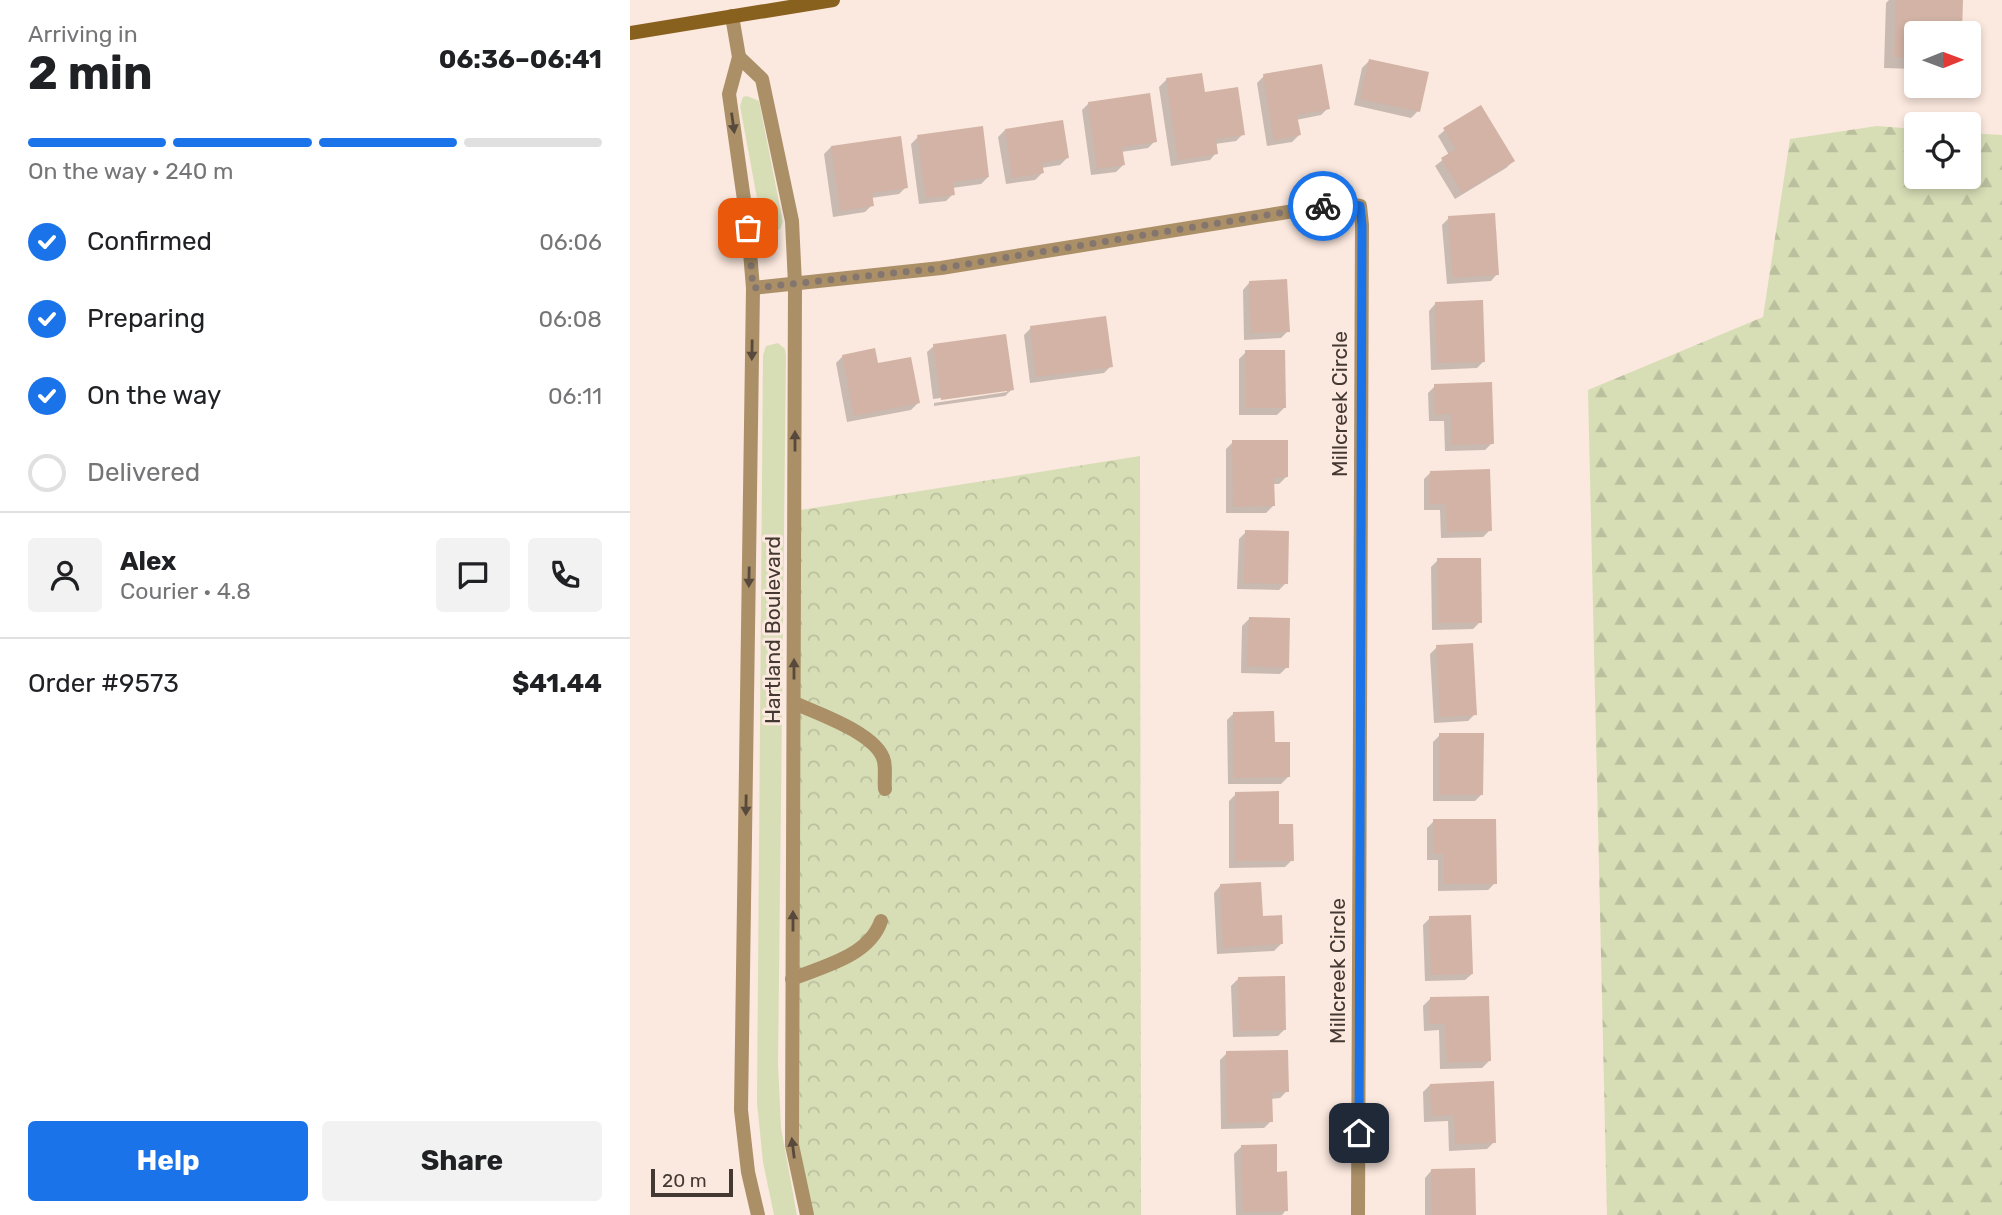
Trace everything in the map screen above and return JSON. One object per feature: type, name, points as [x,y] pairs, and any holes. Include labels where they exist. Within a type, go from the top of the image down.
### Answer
[{"type":"main road","points":[[630,33],[834,0]]},
{"type":"street","name":"Hartland Boulevard","points":[[732,16],[740,57],[729,94],[748,228],[753,288],[741,1110],[748,1172],[758,1215]]},
{"type":"street","name":"Hartland Boulevard","points":[[740,57],[762,79],[792,221],[795,284],[792,1145],[807,1215]]},
{"type":"street","name":"Millcreek Circle","points":[[753,288],[942,268],[1343,203],[1360,206],[1362,267],[1358,1215]]},
{"type":"street","points":[[793,703],[831,719],[867,739],[878,749],[884,760],[885,789]]},
{"type":"street","points":[[792,979],[847,957],[873,938],[881,921]]},
{"type":"green space","points":[[743,97],[759,101],[783,222],[780,229],[772,232],[762,225],[740,106]]},
{"type":"green space","points":[[1877,126],[1904,128],[1904,189],[1981,189],[1981,134],[2002,135],[2002,1215],[1607,1215],[1588,390],[1763,317],[1790,139]]},
{"type":"green space","points":[[778,343],[785,349],[786,356],[778,1064],[781,1128],[797,1215],[774,1215],[763,1162],[757,1103],[763,355],[766,346]]},
{"type":"green space","points":[[1140,456],[1141,1215],[807,1215],[792,1145],[794,511]]},
{"type":"building","points":[[1896,0],[1963,0],[1962,21],[1904,21],[1904,57],[1894,57]]},
{"type":"building","points":[[1369,59],[1429,72],[1420,112],[1360,99]]},
{"type":"building","points":[[1322,64],[1330,109],[1297,115],[1301,135],[1274,140],[1263,74]]},
{"type":"building","points":[[1202,73],[1205,92],[1238,87],[1245,135],[1216,139],[1218,154],[1178,160],[1166,78]]},
{"type":"building","points":[[1150,93],[1157,142],[1122,147],[1125,165],[1097,169],[1088,102]]},
{"type":"building","points":[[1481,105],[1515,161],[1462,193],[1441,158],[1456,149],[1443,128]]},
{"type":"building","points":[[1063,120],[1069,158],[1042,163],[1044,173],[1012,178],[1005,129]]},
{"type":"building","points":[[983,126],[989,177],[953,182],[955,195],[926,198],[917,135]]},
{"type":"building","points":[[901,136],[908,188],[872,193],[874,206],[840,211],[831,146]]},
{"type":"building","points":[[1495,213],[1499,275],[1453,278],[1448,216]]},
{"type":"building","points":[[1287,279],[1290,332],[1251,333],[1249,281]]},
{"type":"building","points":[[1483,300],[1485,362],[1437,363],[1435,302]]},
{"type":"building","points":[[1106,316],[1113,367],[1036,377],[1030,326]]},
{"type":"building","points":[[1006,334],[1014,390],[941,400],[933,344]]},
{"type":"building","points":[[875,348],[878,363],[911,357],[920,403],[854,416],[842,355]]},
{"type":"building","points":[[1245,350],[1285,350],[1286,408],[1246,408]]},
{"type":"building","points":[[1492,382],[1494,444],[1452,445],[1451,414],[1435,415],[1434,384]]},
{"type":"building","points":[[1232,440],[1288,440],[1288,477],[1274,478],[1275,506],[1233,507]]},
{"type":"building","points":[[1490,469],[1492,531],[1447,532],[1446,504],[1430,504],[1430,471]]},
{"type":"building","points":[[1245,530],[1289,531],[1288,584],[1244,583]]},
{"type":"building","points":[[1437,558],[1481,558],[1482,623],[1438,623]]},
{"type":"building","points":[[1249,617],[1290,618],[1289,668],[1247,666]]},
{"type":"building","points":[[1473,643],[1477,715],[1440,717],[1436,645]]},
{"type":"building","points":[[1274,711],[1275,742],[1290,742],[1290,777],[1234,778],[1233,712]]},
{"type":"building","points":[[1439,733],[1484,733],[1483,795],[1439,795]]},
{"type":"building","points":[[1279,791],[1279,824],[1293,824],[1294,861],[1235,861],[1235,792]]},
{"type":"building","points":[[1433,819],[1496,819],[1497,884],[1444,884],[1444,854],[1433,854]]},
{"type":"building","points":[[1261,882],[1263,916],[1282,915],[1283,944],[1223,948],[1220,884]]},
{"type":"building","points":[[1471,915],[1473,974],[1431,975],[1429,916]]},
{"type":"building","points":[[1285,976],[1286,1030],[1239,1031],[1238,977]]},
{"type":"building","points":[[1489,996],[1491,1061],[1447,1063],[1445,1024],[1430,1024],[1430,997]]},
{"type":"building","points":[[1288,1050],[1289,1092],[1272,1092],[1273,1122],[1227,1123],[1226,1051]]},
{"type":"building","points":[[1494,1081],[1496,1143],[1455,1144],[1454,1115],[1431,1116],[1430,1084]]},
{"type":"building","points":[[1277,1144],[1277,1172],[1287,1171],[1288,1211],[1243,1212],[1241,1145]]},
{"type":"building","points":[[1475,1168],[1476,1215],[1432,1215],[1431,1169]]},
{"type":"way so far","points":[[748,228],[753,288],[942,268],[1323,206]]},
{"type":"route","points":[[1323,206],[1343,203],[1360,206],[1362,225],[1359,1133]]}]
